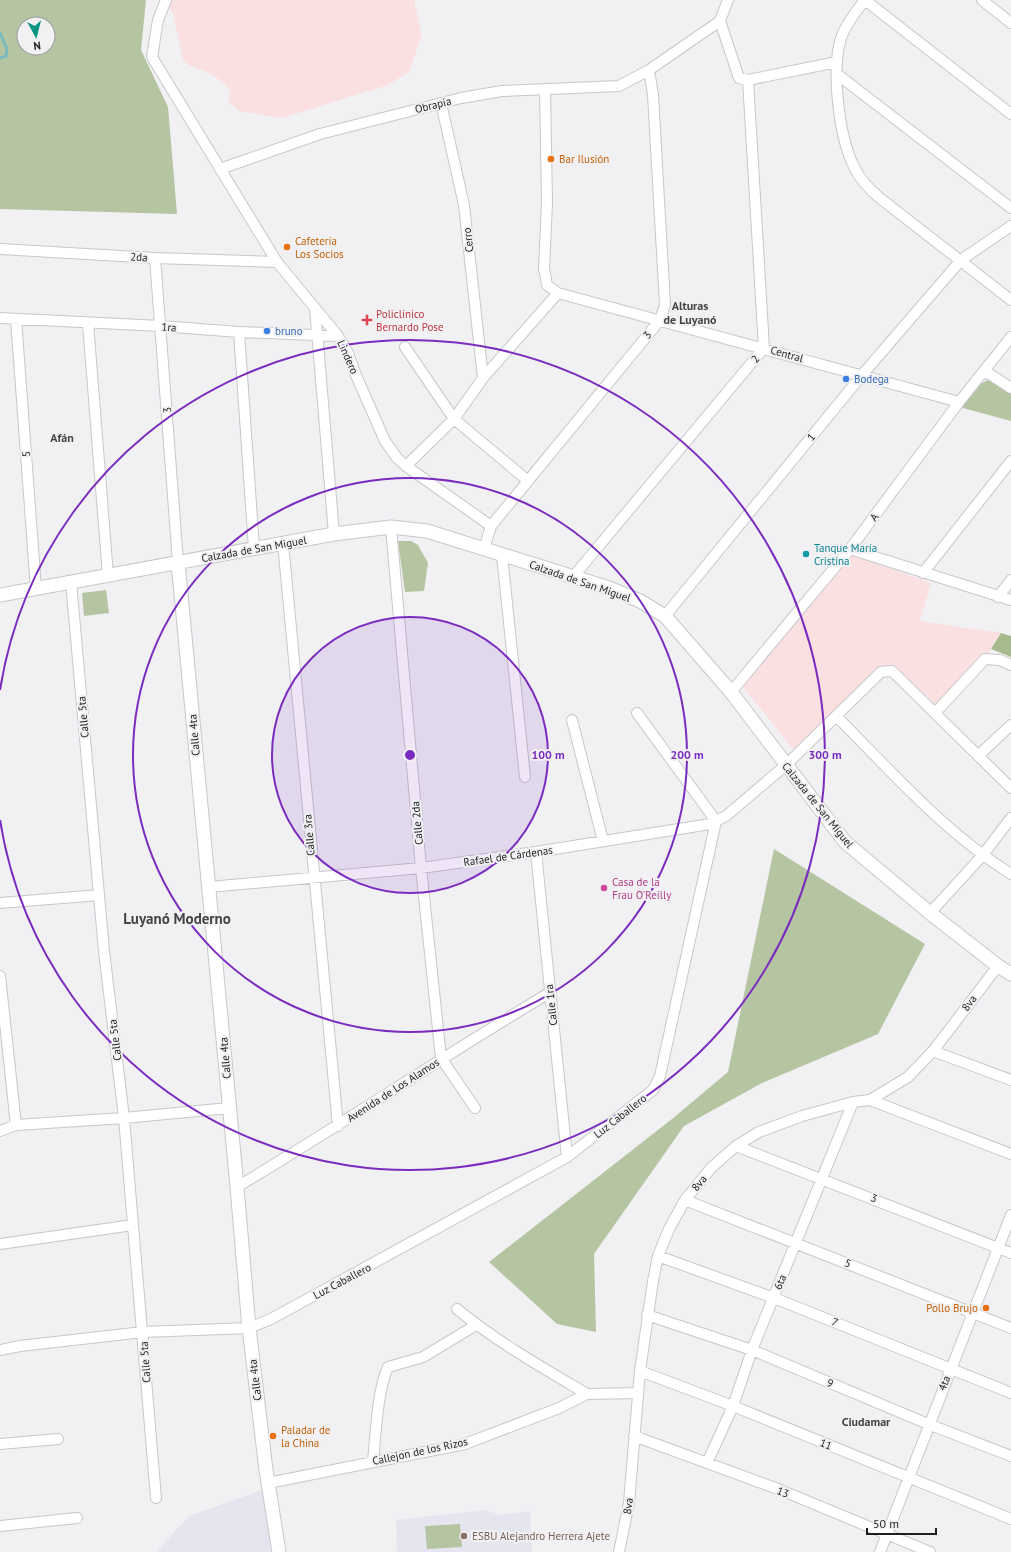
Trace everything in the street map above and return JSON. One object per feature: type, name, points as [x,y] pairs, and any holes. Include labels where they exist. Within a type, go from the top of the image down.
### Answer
[{"type":"main road","name":"Calzada de San Miguel","points":[[0,595],[334,534],[371,528],[391,527],[427,531],[609,588],[640,601],[665,616],[731,692],[845,842],[930,913],[998,966],[1011,974]]},
{"type":"main road","name":"Calle 4ta","points":[[178,562],[237,1187],[248,1328],[268,1483],[279,1552]]},
{"type":"street","name":"Lindero","points":[[166,0],[158,20],[152,57],[277,262],[338,336],[348,353],[357,379],[385,441],[397,458],[406,466],[491,526]]},
{"type":"street","points":[[720,21],[728,0]]},
{"type":"street","points":[[1011,114],[865,0],[853,15],[845,29],[841,38],[837,62],[837,74],[841,128],[854,167],[867,187],[1011,300]]},
{"type":"street","points":[[982,0],[1011,23]]},
{"type":"street","name":"Obrapía","points":[[220,169],[320,134],[441,103],[502,91],[589,86],[602,88],[619,86],[649,70],[720,21]]},
{"type":"street","name":"2","points":[[572,577],[764,348],[743,79],[720,21]]},
{"type":"street","points":[[743,79],[837,62]]},
{"type":"street","name":"3","points":[[484,550],[491,526],[527,480],[660,320],[665,304],[653,95],[649,70]]},
{"type":"street","points":[[837,74],[1011,208]]},
{"type":"street","name":"Central","points":[[545,89],[547,204],[544,268],[547,286],[558,293],[959,402]]},
{"type":"street","name":"Cerro","points":[[441,103],[464,205],[483,378]]},
{"type":"street","name":"1","points":[[665,616],[862,375],[961,260],[974,253],[1011,226]]},
{"type":"street","name":"2da","points":[[0,249],[155,258],[277,262]]},
{"type":"street","name":"3","points":[[155,258],[178,562]]},
{"type":"street","points":[[406,466],[454,419],[483,378],[558,293]]},
{"type":"street","points":[[314,308],[334,534]]},
{"type":"street","name":"1ra","points":[[0,318],[161,326],[239,332],[338,336]]},
{"type":"street","name":"5","points":[[16,319],[36,589]]},
{"type":"street","points":[[88,323],[108,576]]},
{"type":"street","points":[[239,332],[254,548]]},
{"type":"street","name":"A","points":[[731,692],[850,549],[959,402],[1011,337]]},
{"type":"street","points":[[405,347],[454,419],[527,480]]},
{"type":"street","points":[[985,371],[1011,388]]},
{"type":"street","points":[[923,573],[1011,461]]},
{"type":"street","name":"Calle 2da","points":[[391,527],[421,868],[441,1058],[475,1108]]},
{"type":"street","name":"Calle 3ra","points":[[283,543],[313,877],[338,1126]]},
{"type":"street","points":[[850,549],[1011,600]]},
{"type":"street","points":[[502,555],[525,777]]},
{"type":"street","points":[[998,597],[1011,580]]},
{"type":"street","name":"Calle 5ta","points":[[71,582],[99,895],[124,1118],[156,1498]]},
{"type":"street","points":[[1011,665],[1000,660],[985,659],[935,713],[1011,788]]},
{"type":"street","name":"Rafael de Cárdenas","points":[[209,887],[421,868],[536,852],[710,824],[726,816],[738,807],[786,765],[837,717],[881,672],[892,671],[935,713]]},
{"type":"street","points":[[637,713],[716,821]]},
{"type":"street","points":[[837,717],[930,809],[982,856],[1011,874]]},
{"type":"street","points":[[572,720],[603,841]]},
{"type":"street","points":[[979,755],[1011,724]]},
{"type":"street","points":[[930,913],[982,856],[1011,818]]},
{"type":"street","name":"Luz Caballero","points":[[0,1350],[20,1346],[143,1332],[248,1328],[271,1319],[567,1157],[653,1090],[660,1076],[716,821]]},
{"type":"street","name":"Calle 1ra","points":[[536,852],[567,1157]]},
{"type":"street","points":[[0,903],[99,895]]},
{"type":"street","name":"8va","points":[[620,1552],[629,1503],[640,1371],[647,1315],[658,1256],[669,1229],[685,1200],[711,1168],[736,1146],[759,1132],[802,1116],[853,1102],[870,1100],[908,1077],[933,1051],[998,966]]},
{"type":"street","points":[[0,976],[16,1125]]},
{"type":"street","name":"Avenida de Los Alamos","points":[[237,1187],[338,1126],[441,1058],[550,993]]},
{"type":"street","points":[[933,1051],[1011,1080]]},
{"type":"street","points":[[870,1100],[1011,1154]]},
{"type":"street","name":"6ta","points":[[707,1462],[733,1406],[752,1350],[853,1102]]},
{"type":"street","points":[[0,1131],[16,1125],[124,1118],[229,1108]]},
{"type":"street","name":"3","points":[[736,1146],[822,1178],[1011,1253]]},
{"type":"street","name":"5","points":[[685,1200],[1011,1328]]},
{"type":"street","name":"4ta","points":[[880,1552],[928,1424],[974,1313],[1011,1215]]},
{"type":"street","points":[[0,1244],[133,1225]]},
{"type":"street","name":"7","points":[[658,1256],[774,1298],[1011,1393]]},
{"type":"street","points":[[457,1309],[476,1325],[587,1394]]},
{"type":"street","name":"9","points":[[647,1315],[752,1350],[928,1424],[1011,1456]]},
{"type":"street","points":[[373,1461],[385,1374],[388,1367],[423,1357],[476,1325]]},
{"type":"street","name":"11","points":[[640,1371],[733,1406],[1011,1519]]},
{"type":"street","name":"Callejon de los Rizos","points":[[268,1483],[464,1444],[558,1408],[587,1394],[638,1393]]},
{"type":"street","name":"13","points":[[634,1436],[707,1462],[930,1552]]},
{"type":"street","points":[[0,1444],[58,1439]]},
{"type":"street","points":[[0,1526],[77,1518]]},
{"type":"shaded area","points":[[166,0],[414,0],[422,35],[409,72],[388,85],[282,118],[239,111],[228,101],[230,91],[224,83],[209,73],[190,66],[183,60],[173,14]]},
{"type":"shaded area","points":[[852,554],[931,583],[920,621],[1001,633],[980,666],[940,708],[894,666],[798,755],[742,686]]},
{"type":"shaded area","points":[[262,1490],[272,1552],[156,1552],[189,1516]]},
{"type":"shaded area","name":"ESBU Alejandro Herrera Ajete","points":[[484,1510],[502,1515],[530,1511],[532,1552],[397,1552],[396,1520]]},
{"type":"green space","points":[[0,0],[146,0],[141,50],[168,107],[177,214],[0,209]]},
{"type":"green space","points":[[988,380],[1011,393],[1011,421],[963,408],[962,404],[976,386]]},
{"type":"green space","points":[[398,541],[411,541],[418,545],[428,563],[424,591],[405,592]]},
{"type":"green space","points":[[106,590],[109,613],[84,616],[82,593]]},
{"type":"green space","points":[[1001,633],[1011,636],[1011,657],[991,649]]},
{"type":"green space","points":[[774,849],[925,944],[878,1034],[762,1083],[684,1126],[594,1254],[596,1332],[557,1324],[489,1262],[672,1119],[728,1072]]},
{"type":"green space","points":[[460,1524],[462,1547],[427,1549],[425,1526]]},
{"type":"waterway","points":[[0,33],[7,49],[6,56],[0,58]]},
{"type":"place","name":"Bar Ilusión","points":[[551,159]]},
{"type":"place","name":"Cafetería Los Socios","points":[[287,247]]},
{"type":"place","name":"Policlínico Bernardo Pose","points":[[367,320]]},
{"type":"place","name":"bruno","points":[[267,331]]},
{"type":"place","name":"Bodega","points":[[846,379]]},
{"type":"place","name":"Tanque María Cristina","points":[[806,554]]},
{"type":"place","name":"Casa de la Frau O'Reilly","points":[[604,888]]},
{"type":"place","name":"Pollo Brujo","points":[[986,1308]]},
{"type":"place","name":"Paladar de la China","points":[[273,1436]]},
{"type":"place","name":"ESBU Alejandro Herrera Ajete","points":[[464,1536]]},
{"type":"district","name":"Alturas de Luyanó","points":[[690,313]]},
{"type":"district","name":"Afán","points":[[62,438]]},
{"type":"district","name":"Luyanó Moderno","points":[[177,919]]},
{"type":"district","name":"Ciudamar","points":[[866,1422]]}]
